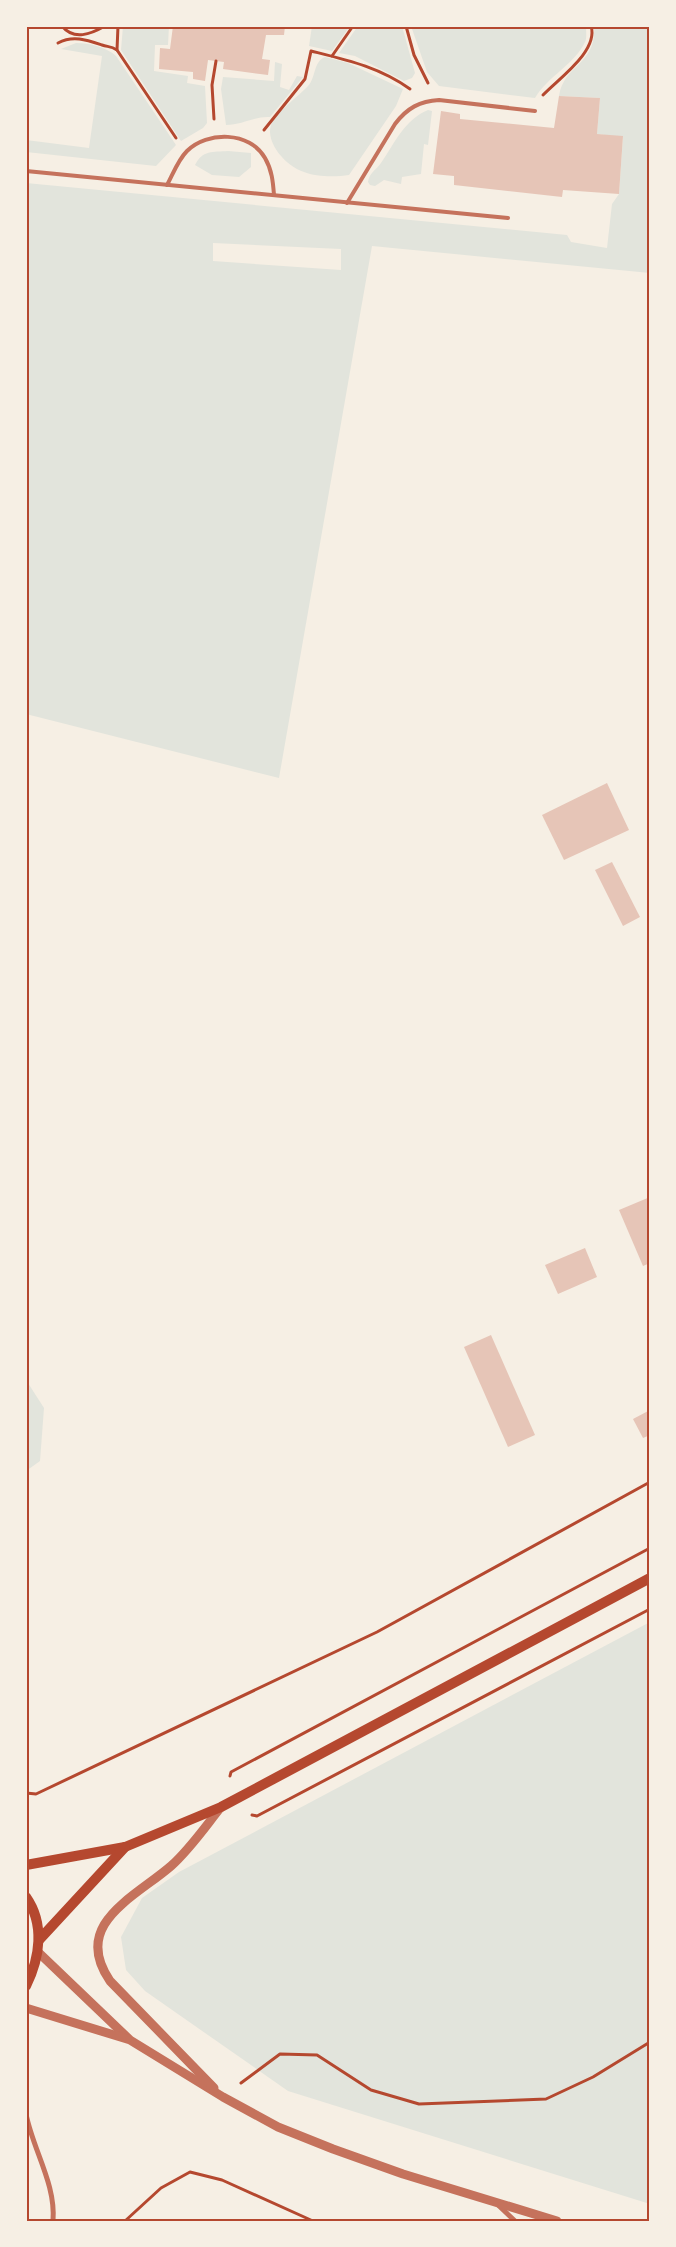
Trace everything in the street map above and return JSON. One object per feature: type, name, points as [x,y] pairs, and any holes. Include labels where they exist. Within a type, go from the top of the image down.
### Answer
[{"type":"main road","points":[[26,1865],[125,1847],[221,1806],[650,1578]]},
{"type":"main road","points":[[39,1940],[125,1847]]},
{"type":"main road","points":[[26,1897],[36,1920],[39,1940],[34,1971],[26,1986]]},
{"type":"street","points":[[221,1806],[172,1865],[114,1910],[106,1920],[98,1938],[98,1954],[102,1970],[110,1981],[223,2097]]},
{"type":"street","points":[[38,1952],[130,2040],[223,2097],[278,2127],[333,2150],[403,2174],[557,2221]]},
{"type":"street","points":[[26,2008],[130,2040]]},
{"type":"street","points":[[26,2114],[28,2125],[42,2160],[54,2210],[53,2221]]},
{"type":"street","points":[[493,2202],[515,2221]]},
{"type":"lane","points":[[347,203],[404,112],[427,101],[439,100],[535,111]]},
{"type":"lane","points":[[167,185],[186,152],[200,141],[220,136],[237,138],[252,144],[265,157],[273,175],[274,195]]},
{"type":"lane","points":[[26,171],[508,218]]},
{"type":"path","points":[[62,26],[67,32],[74,35],[93,34],[105,26]]},
{"type":"path","points":[[118,26],[118,50]]},
{"type":"path","points":[[332,56],[353,26]]},
{"type":"path","points":[[406,26],[421,73],[439,100]]},
{"type":"path","points":[[535,111],[544,95],[580,59],[591,44],[593,32],[591,26]]},
{"type":"path","points":[[58,43],[71,38],[80,39],[111,46],[118,50],[186,152]]},
{"type":"path","points":[[252,144],[305,80],[312,51],[348,59],[382,73],[408,87],[427,101]]},
{"type":"path","points":[[216,61],[212,85],[214,119],[220,136]]},
{"type":"path","points":[[26,1793],[36,1794],[376,1632],[650,1482]]},
{"type":"path","points":[[650,1548],[231,1772],[221,1806],[257,1816],[650,1609]]},
{"type":"path","points":[[223,2097],[280,2054],[317,2055],[371,2090],[419,2104],[546,2099],[593,2077],[650,2042]]},
{"type":"path","points":[[125,2221],[161,2188],[190,2172],[222,2180],[314,2221]]},
{"type":"shaded area","points":[[123,26],[169,26],[168,45],[155,45],[154,71],[188,76],[187,83],[205,86],[207,123],[203,128],[181,141],[121,50]]},
{"type":"shaded area","points":[[312,26],[350,26],[332,51],[309,46]]},
{"type":"shaded area","points":[[358,26],[402,26],[415,73],[412,78],[404,81],[355,56],[339,53]]},
{"type":"shaded area","points":[[411,26],[586,26],[586,36],[585,42],[574,58],[546,84],[535,98],[439,86],[427,72]]},
{"type":"shaded area","points":[[594,26],[650,26],[650,273],[372,246],[279,778],[26,714],[26,183],[567,235],[571,242],[607,248],[612,204],[619,194],[623,137],[597,134],[600,98],[559,96],[562,85],[586,57],[594,39]],"holes":[[[213,243],[341,249],[341,270],[213,261]]]},
{"type":"shaded area","points":[[76,43],[98,46],[116,56],[176,145],[156,166],[26,152],[26,140],[89,148],[102,56],[61,49]]},
{"type":"shaded area","points":[[325,57],[348,63],[403,89],[396,106],[349,175],[320,176],[297,169],[285,160],[271,139],[270,132],[273,120],[311,83],[316,66]]},
{"type":"shaded area","points":[[275,62],[282,64],[280,87],[289,90],[297,76],[303,77],[270,117],[226,125],[221,89],[223,77],[274,81]]},
{"type":"shaded area","points":[[428,110],[432,111],[428,145],[424,144],[421,174],[402,177],[401,184],[384,180],[375,186],[370,185],[368,182],[370,176],[406,126]]},
{"type":"shaded area","points":[[228,151],[251,153],[251,167],[239,177],[212,175],[195,165],[205,154]]},
{"type":"shaded area","points":[[26,1380],[44,1408],[40,1461],[26,1471]]},
{"type":"shaded area","points":[[650,1622],[650,2204],[288,2091],[145,1991],[126,1970],[121,1937],[142,1898],[179,1872]]},
{"type":"building","points":[[173,26],[285,26],[284,35],[266,35],[262,59],[270,60],[268,75],[223,69],[224,62],[208,60],[205,81],[193,79],[193,72],[159,69],[160,48],[170,49]]},
{"type":"building","points":[[559,96],[600,98],[597,134],[623,136],[619,194],[563,190],[562,197],[454,185],[454,176],[433,174],[441,111],[460,114],[460,119],[554,128]]},
{"type":"building","points":[[607,783],[629,830],[564,860],[542,815]]},
{"type":"building","points":[[612,862],[640,917],[623,926],[595,870]]},
{"type":"building","points":[[650,1197],[650,1263],[643,1266],[619,1210]]},
{"type":"building","points":[[585,1248],[597,1277],[558,1294],[545,1265]]},
{"type":"building","points":[[491,1335],[535,1435],[508,1447],[464,1347]]},
{"type":"building","points":[[650,1410],[650,1435],[643,1438],[633,1419]]}]
